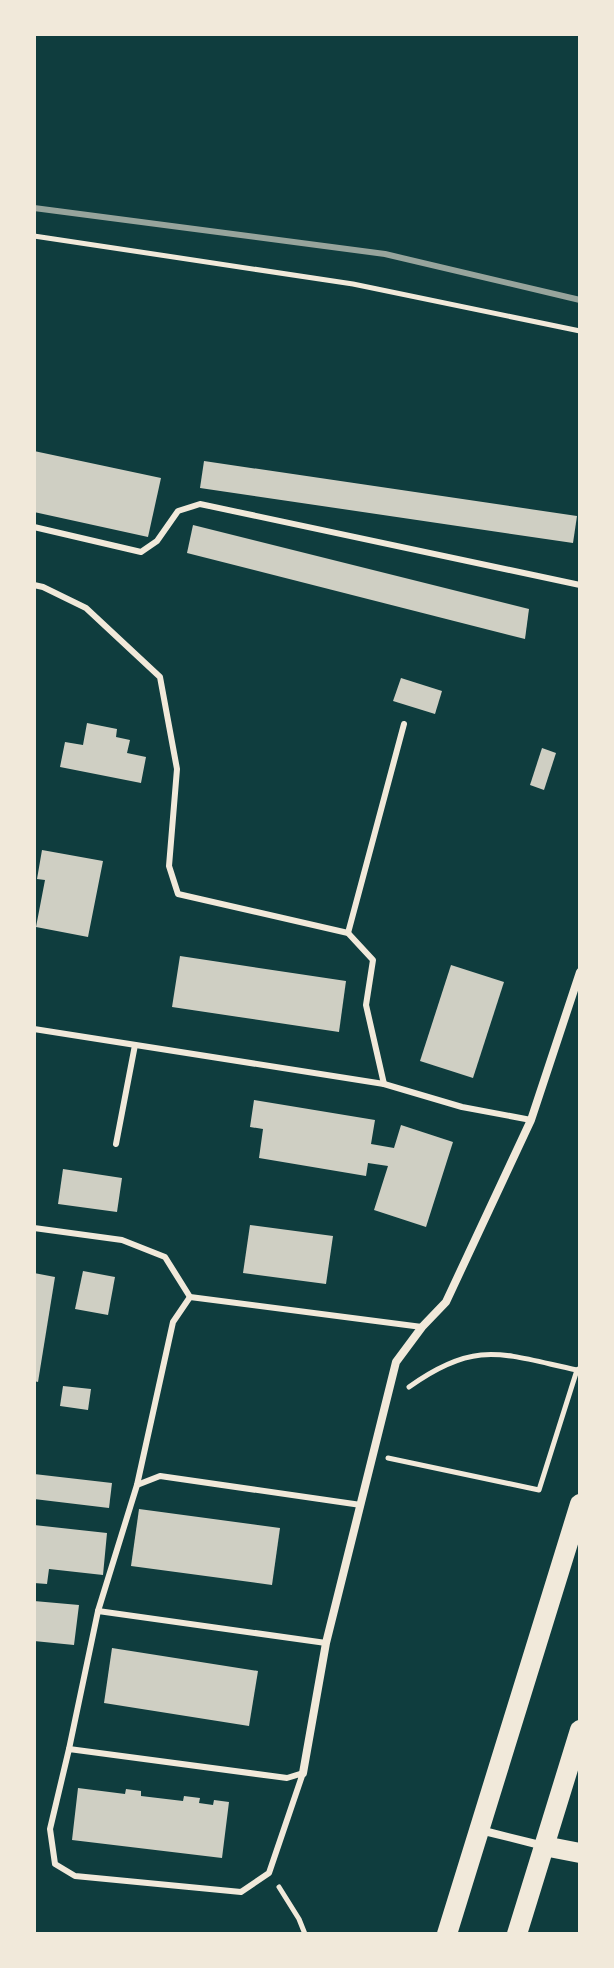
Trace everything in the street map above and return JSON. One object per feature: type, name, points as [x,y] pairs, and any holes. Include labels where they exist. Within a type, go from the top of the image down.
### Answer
[{"type":"main road","points":[[447,1934],[580,1504]]},
{"type":"main road","points":[[517,1934],[580,1730]]},
{"type":"main road","points":[[544,1846],[580,1853]]},
{"type":"street","points":[[303,1773],[326,1643],[396,1362],[422,1327],[446,1302],[531,1120],[580,972]]},
{"type":"street","points":[[479,1830],[544,1846]]},
{"type":"lane","points":[[34,527],[141,552],[157,541],[178,511],[200,504],[580,585]]},
{"type":"lane","points":[[34,585],[86,608],[160,677],[177,769],[169,866],[178,894],[348,933],[373,960],[366,1005],[384,1084]]},
{"type":"lane","points":[[348,933],[404,724]]},
{"type":"lane","points":[[34,1029],[384,1084],[462,1107],[531,1120]]},
{"type":"lane","points":[[116,1144],[135,1045]]},
{"type":"lane","points":[[34,1228],[122,1240],[165,1257],[190,1297]]},
{"type":"lane","points":[[190,1297],[422,1327]]},
{"type":"lane","points":[[190,1297],[173,1322],[137,1485],[98,1611],[50,1829],[55,1864],[75,1876],[241,1892],[269,1873],[303,1773]]},
{"type":"lane","points":[[137,1485],[160,1476],[361,1505]]},
{"type":"lane","points":[[98,1611],[326,1643]]},
{"type":"lane","points":[[69,1749],[287,1778],[303,1773]]},
{"type":"path","points":[[34,236],[353,284],[580,331]]},
{"type":"path","points":[[373,1455],[539,1490],[578,1369],[493,1352],[469,1355],[428,1373],[385,1404]]},
{"type":"path","points":[[269,1873],[299,1919],[305,1934]]},
{"type":"building","points":[[34,451],[161,478],[148,537],[34,512]]},
{"type":"building","points":[[204,461],[577,516],[573,543],[200,488]]},
{"type":"building","points":[[193,525],[529,609],[525,639],[187,553]]},
{"type":"building","points":[[401,678],[442,691],[435,714],[393,701]]},
{"type":"building","points":[[87,723],[117,729],[116,737],[130,740],[127,753],[146,757],[141,783],[60,767],[65,742],[83,745]]},
{"type":"building","points":[[542,748],[556,753],[544,790],[530,785]]},
{"type":"building","points":[[42,850],[103,861],[88,937],[36,927],[45,880],[37,879]]},
{"type":"building","points":[[180,956],[346,981],[339,1032],[172,1007]]},
{"type":"building","points":[[451,965],[504,982],[473,1078],[420,1061]]},
{"type":"building","points":[[254,1100],[375,1120],[371,1144],[394,1148],[401,1125],[453,1142],[426,1227],[374,1210],[388,1166],[368,1163],[366,1176],[259,1158],[263,1129],[250,1127]]},
{"type":"building","points":[[63,1169],[122,1178],[117,1212],[58,1204]]},
{"type":"building","points":[[250,1225],[333,1236],[326,1284],[243,1273]]},
{"type":"building","points":[[83,1271],[115,1277],[108,1315],[75,1309]]},
{"type":"building","points":[[34,1273],[55,1277],[38,1382],[34,1381]]},
{"type":"building","points":[[63,1386],[91,1389],[88,1410],[60,1406]]},
{"type":"building","points":[[34,1474],[112,1483],[109,1508],[34,1499]]},
{"type":"building","points":[[139,1509],[280,1528],[272,1585],[131,1566]]},
{"type":"building","points":[[34,1525],[107,1533],[103,1575],[49,1569],[47,1584],[34,1583]]},
{"type":"building","points":[[34,1601],[79,1605],[74,1645],[34,1641]]},
{"type":"building","points":[[112,1648],[258,1671],[249,1726],[104,1703]]},
{"type":"building","points":[[78,1788],[125,1794],[126,1789],[141,1791],[141,1796],[183,1801],[184,1796],[200,1798],[199,1803],[213,1805],[214,1800],[229,1802],[222,1858],[72,1840]]},
{"type":"railway","points":[[34,208],[385,254],[580,300]]}]
